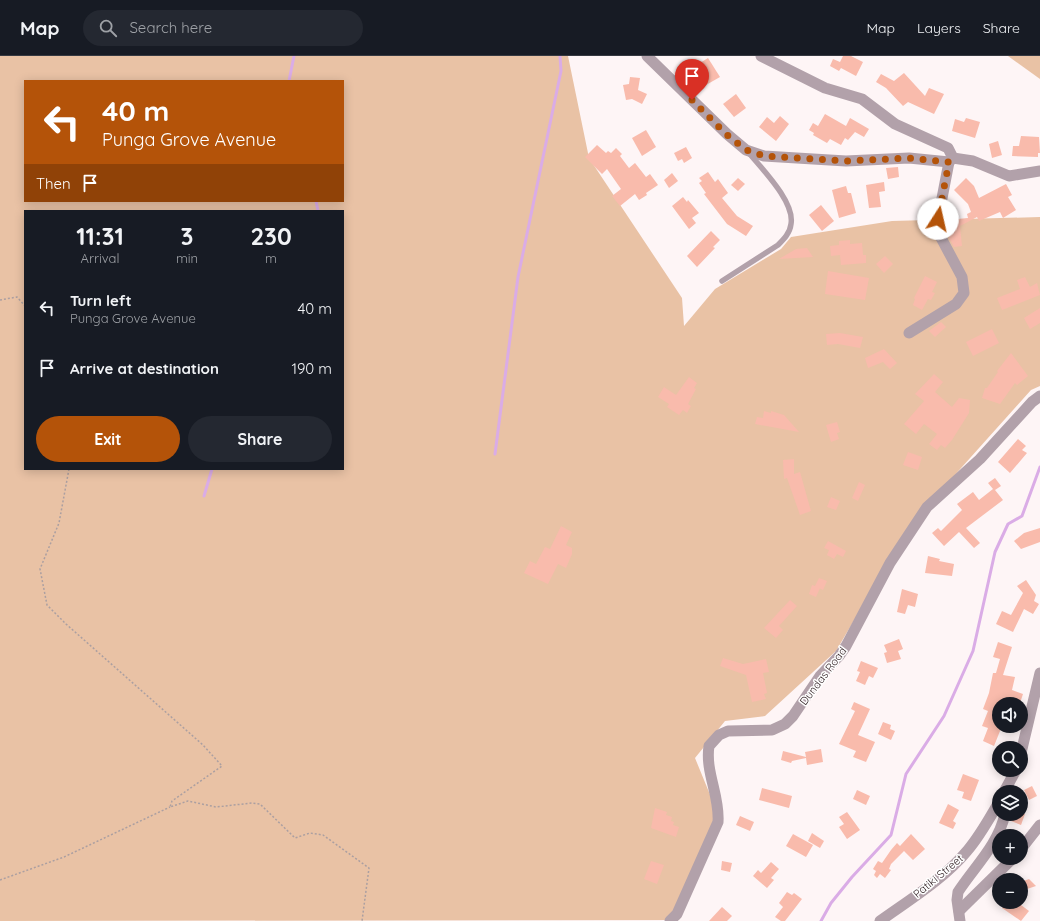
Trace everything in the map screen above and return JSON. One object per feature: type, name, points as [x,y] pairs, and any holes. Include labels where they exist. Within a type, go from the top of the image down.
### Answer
[{"type":"street","points":[[647,56],[726,134],[746,150],[764,156],[846,161],[909,158],[973,161],[1009,176],[1040,171]]},
{"type":"street","points":[[761,56],[825,88],[862,99],[895,124],[948,148],[951,160],[938,219],[939,234],[962,277],[964,293],[956,304],[910,333]]},
{"type":"street","name":"Dundas Road","points":[[670,921],[677,914],[718,822],[719,808],[711,773],[709,746],[719,735],[728,731],[772,730],[785,724],[793,716],[820,676],[839,656],[846,646],[890,563],[927,506],[980,459],[1032,402],[1040,396]]},
{"type":"street","points":[[1024,741],[1040,674]]},
{"type":"street","name":"Patiki Street","points":[[880,921],[951,868],[967,852],[985,828],[992,815]]},
{"type":"street","points":[[959,916],[958,892],[992,846],[1002,821]]},
{"type":"street","points":[[1028,840],[1040,825]]},
{"type":"street","points":[[959,916],[1006,865]]},
{"type":"lane","points":[[722,281],[778,245],[786,237],[792,223],[783,198],[746,150]]},
{"type":"path","points":[[0,300],[17,297],[24,305]]},
{"type":"path","points":[[69,470],[59,523],[40,569],[47,605],[66,624],[203,745],[222,766],[172,801],[170,807]]},
{"type":"path","points":[[0,880],[64,857],[188,800],[216,807],[252,803],[260,804],[295,838],[310,833],[323,835],[369,868],[362,921]]},
{"type":"shaded area","points":[[0,56],[568,56],[589,158],[682,298],[684,326],[715,289],[781,249],[791,237],[892,221],[1040,217],[1040,386],[1031,390],[910,525],[836,651],[765,716],[725,721],[695,758],[720,819],[679,920],[0,921]]},
{"type":"shaded area","points":[[1008,56],[1040,56],[1040,79]]},
{"type":"building","points":[[843,56],[851,56],[863,62],[856,76],[841,68],[839,71],[830,66],[833,59],[840,62]]},
{"type":"building","points":[[708,58],[720,77],[706,85],[695,66]]},
{"type":"building","points":[[904,73],[925,96],[929,88],[944,94],[934,114],[908,102],[903,106],[886,88],[876,82],[881,74],[894,81]]},
{"type":"building","points":[[630,77],[640,78],[638,90],[647,94],[642,104],[632,99],[626,100],[623,85],[629,84]]},
{"type":"building","points":[[736,94],[746,108],[734,117],[723,104]]},
{"type":"building","points":[[825,114],[846,126],[850,118],[869,129],[864,137],[855,132],[848,140],[845,138],[841,145],[830,139],[827,143],[813,135],[814,133],[809,130],[813,123],[818,126]]},
{"type":"building","points":[[780,116],[789,124],[776,141],[759,127],[767,117],[774,123]]},
{"type":"building","points":[[966,118],[980,122],[975,138],[952,131],[955,119],[964,122]]},
{"type":"building","points":[[646,130],[656,147],[642,156],[632,138]]},
{"type":"building","points":[[1021,136],[1039,137],[1040,153],[1038,153],[1038,157],[1012,156],[1013,146],[1019,146]]},
{"type":"building","points":[[998,141],[1002,155],[992,158],[989,144]]},
{"type":"building","points":[[597,145],[606,153],[608,151],[611,153],[616,148],[622,154],[620,156],[629,168],[635,163],[646,177],[650,174],[658,185],[639,200],[635,194],[620,206],[612,196],[621,189],[607,169],[602,174],[585,157]]},
{"type":"building","points":[[686,147],[692,158],[684,163],[682,159],[678,161],[674,153]]},
{"type":"building","points":[[898,167],[899,177],[888,179],[886,168]]},
{"type":"building","points":[[708,172],[715,182],[718,179],[728,193],[722,198],[737,216],[753,226],[746,236],[727,224],[704,194],[706,193],[699,183],[702,181],[699,178]]},
{"type":"building","points":[[672,173],[678,181],[669,188],[664,180]]},
{"type":"building","points":[[738,178],[745,184],[738,191],[731,185]]},
{"type":"building","points":[[966,178],[974,186],[979,198],[1006,184],[1012,195],[1008,197],[1016,210],[1003,218],[1000,212],[979,221],[977,217],[960,226],[962,246],[954,247],[949,238],[947,220],[968,218],[967,214],[971,212],[968,204],[954,190]]},
{"type":"building","points":[[884,182],[885,191],[879,192],[881,207],[869,208],[866,185]]},
{"type":"building","points":[[846,186],[848,193],[851,193],[856,213],[839,218],[832,190]]},
{"type":"building","points":[[683,197],[687,202],[688,200],[699,213],[692,218],[696,223],[689,229],[672,206]]},
{"type":"building","points":[[821,205],[834,221],[822,231],[809,215]]},
{"type":"building","points":[[711,231],[720,240],[713,247],[715,248],[697,267],[687,256]]},
{"type":"building","points":[[850,240],[850,244],[862,243],[863,255],[866,255],[866,263],[841,265],[840,255],[831,256],[830,246],[839,245],[839,241]]},
{"type":"building","points":[[807,248],[813,257],[779,259],[796,249]]},
{"type":"building","points":[[885,256],[893,264],[884,273],[876,264]]},
{"type":"building","points":[[828,271],[869,278],[865,300],[825,294]]},
{"type":"building","points":[[925,276],[937,282],[932,292],[935,293],[931,300],[928,299],[922,310],[913,305],[914,298]]},
{"type":"building","points":[[1025,277],[1030,287],[1037,283],[1040,295],[1002,310],[997,298],[1020,289],[1017,280]]},
{"type":"building","points":[[1040,308],[1040,323],[1030,329],[1024,318]]},
{"type":"building","points":[[941,322],[946,327],[935,337],[929,331]]},
{"type":"building","points":[[992,329],[999,343],[973,356],[966,342]]},
{"type":"building","points":[[840,333],[863,337],[860,348],[838,344],[827,345],[826,334]]},
{"type":"building","points":[[884,349],[897,363],[890,369],[883,362],[868,368],[865,358]]},
{"type":"building","points":[[1011,353],[1028,376],[1017,385],[1015,383],[1000,404],[982,398],[985,388],[987,388],[998,372],[997,371]]},
{"type":"building","points":[[934,374],[943,382],[935,392],[952,407],[959,398],[970,400],[969,413],[952,440],[945,448],[941,445],[937,450],[929,444],[937,434],[924,424],[916,434],[904,424],[924,401],[915,394]]},
{"type":"building","points":[[689,377],[697,383],[694,388],[696,389],[688,404],[691,406],[687,413],[683,410],[679,415],[667,407],[669,404],[658,397],[664,387],[676,395]]},
{"type":"building","points":[[764,411],[771,413],[771,411],[784,415],[799,432],[755,424],[757,417],[763,418]]},
{"type":"building","points":[[837,422],[840,432],[837,433],[839,439],[831,442],[826,425]]},
{"type":"building","points":[[1018,439],[1026,446],[1022,450],[1027,453],[1010,473],[998,462]]},
{"type":"building","points":[[908,452],[922,457],[918,470],[903,465]]},
{"type":"building","points":[[794,459],[794,474],[800,472],[811,511],[800,515],[787,478],[784,479],[783,460]]},
{"type":"building","points":[[995,478],[1001,486],[995,490],[1003,500],[966,528],[980,543],[974,548],[959,532],[944,546],[932,533],[938,528],[941,531],[962,510],[957,504],[973,492],[979,500],[993,489],[988,483]]},
{"type":"building","points":[[859,482],[865,485],[858,501],[852,498]]},
{"type":"building","points":[[831,497],[840,501],[836,510],[827,507]]},
{"type":"building","points":[[561,526],[572,532],[566,545],[572,548],[572,554],[566,568],[558,564],[548,584],[524,573],[530,561],[536,564],[545,547],[550,549]]},
{"type":"building","points":[[1040,528],[1040,542],[1021,549],[1014,541],[1024,533]]},
{"type":"building","points":[[828,541],[846,551],[843,557],[837,554],[834,559],[827,555],[829,550],[824,548]]},
{"type":"building","points":[[928,556],[940,559],[939,561],[954,564],[952,576],[925,573]]},
{"type":"building","points":[[819,578],[827,581],[823,590],[820,588],[816,597],[809,594],[812,585],[815,586]]},
{"type":"building","points":[[1026,580],[1036,595],[1034,601],[1039,604],[1033,614],[1024,609],[1013,632],[996,624],[1002,611],[1011,615],[1023,593],[1017,586]]},
{"type":"building","points":[[902,589],[918,594],[915,607],[908,605],[905,614],[897,612]]},
{"type":"building","points":[[790,600],[797,606],[779,626],[783,630],[776,638],[764,628]]},
{"type":"building","points":[[899,639],[903,649],[898,651],[901,659],[887,663],[884,653],[887,652],[884,645]]},
{"type":"building","points":[[998,642],[1012,647],[1003,675],[1015,677],[1012,690],[1023,694],[1022,697],[992,697],[992,733],[999,733],[996,741],[992,741],[992,745],[983,741],[988,728],[982,726],[988,711],[983,709],[989,693],[993,673],[996,673],[1000,659],[993,657]]},
{"type":"building","points":[[723,658],[743,664],[766,659],[769,672],[763,673],[767,693],[764,694],[766,699],[752,702],[746,675],[720,666]]},
{"type":"building","points":[[861,661],[878,668],[873,678],[869,676],[865,685],[856,681],[860,672],[857,671]]},
{"type":"building","points":[[854,702],[870,709],[858,735],[875,742],[866,762],[853,757],[856,751],[839,744],[855,711],[851,709]]},
{"type":"building","points":[[883,722],[891,725],[890,729],[895,731],[891,740],[878,734]]},
{"type":"building","points":[[821,749],[823,762],[807,765],[806,758],[792,761],[791,763],[781,760],[783,751],[806,757],[805,752]]},
{"type":"building","points":[[963,774],[979,780],[971,801],[962,798],[964,792],[957,790]]},
{"type":"building","points":[[1032,786],[1037,796],[1029,800],[1028,798],[1028,788]]},
{"type":"building","points":[[762,788],[792,796],[789,808],[759,800]]},
{"type":"building","points":[[857,790],[870,796],[866,805],[853,799]]},
{"type":"building","points":[[948,804],[959,810],[953,821],[956,823],[953,829],[939,823]]},
{"type":"building","points":[[655,808],[667,812],[666,815],[672,817],[671,821],[674,822],[673,825],[679,827],[676,837],[651,828]]},
{"type":"building","points":[[847,812],[860,830],[847,839],[839,827],[844,824],[839,817]]},
{"type":"building","points":[[740,816],[754,822],[750,831],[736,825]]},
{"type":"building","points":[[1011,821],[1022,821],[1021,825]]},
{"type":"building","points":[[812,833],[824,841],[820,848],[808,841]]},
{"type":"building","points":[[793,834],[813,845],[806,857],[786,846]]},
{"type":"building","points":[[911,834],[925,849],[913,860],[904,851],[891,864],[889,869],[891,870],[885,878],[880,874],[877,878],[874,875],[876,871],[873,869],[878,861],[882,863],[897,843],[900,846]]},
{"type":"building","points":[[651,861],[664,865],[657,884],[644,879]]},
{"type":"building","points":[[722,861],[732,863],[730,872],[721,870]]},
{"type":"building","points":[[771,862],[779,869],[771,878],[774,880],[767,888],[753,876],[758,870],[761,873]]},
{"type":"building","points":[[1029,879],[1036,886],[1028,889]]},
{"type":"building","points":[[787,892],[792,895],[794,893],[802,899],[785,921],[781,921],[775,917],[783,907],[779,903]]},
{"type":"building","points":[[722,907],[732,916],[727,921],[709,921]]},
{"type":"building","points":[[1003,909],[1026,909],[1029,911],[1021,921]]},
{"type":"waterway","points":[[289,80],[294,56]]},
{"type":"waterway","points":[[495,454],[518,277],[561,71],[560,56]]},
{"type":"waterway","points":[[316,202],[318,210]]},
{"type":"waterway","points":[[821,921],[831,903],[852,877],[891,835],[906,774],[944,716],[973,651],[995,552],[1008,524],[1022,516],[1040,467]]},
{"type":"waterway","points":[[204,496],[212,470]]},
{"type":"route","points":[[692,100],[726,134],[746,150],[764,156],[846,161],[873,161],[909,158],[944,163],[949,162],[938,219]]}]
